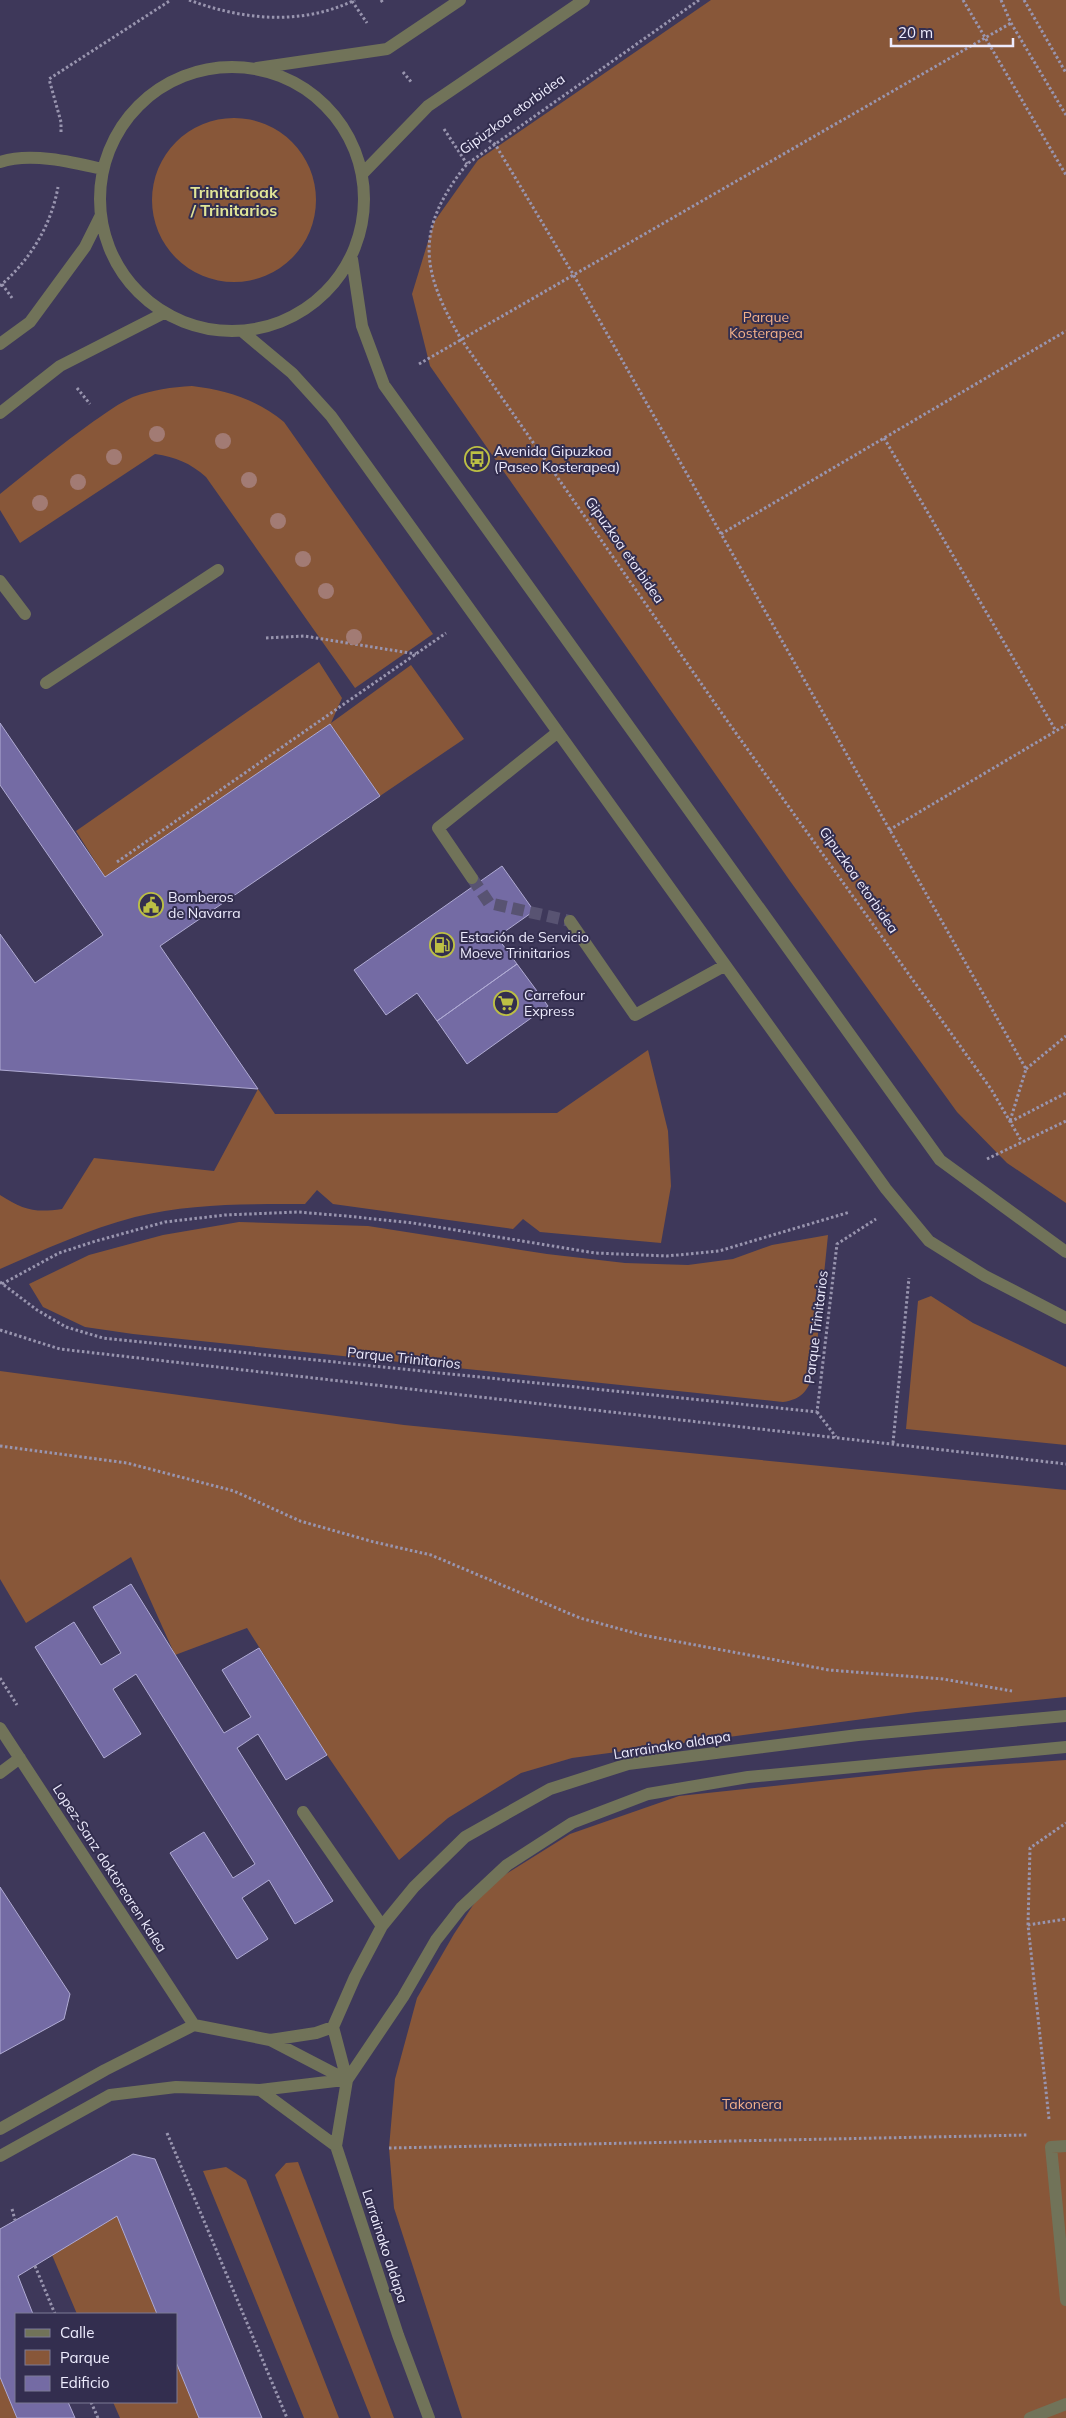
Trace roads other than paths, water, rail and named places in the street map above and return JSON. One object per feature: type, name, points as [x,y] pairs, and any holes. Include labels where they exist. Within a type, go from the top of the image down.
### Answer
[{"type":"street","points":[[257,68],[306,87],[343,124],[364,172],[365,216],[352,259],[325,295],[287,320],[243,332],[202,328],[164,313],[133,288],[112,255],[100,217],[102,169],[123,122],[159,87],[206,68],[257,68],[387,49],[460,0]]},
{"type":"street","points":[[364,172],[428,106],[584,0]]},
{"type":"street","points":[[0,162],[9,159],[63,160],[102,169]]},
{"type":"street","points":[[0,344],[30,322],[85,247],[100,217]]},
{"type":"street","points":[[352,259],[362,326],[384,385],[934,1152],[940,1160],[1066,1252]]},
{"type":"street","points":[[0,413],[60,366],[164,313]]},
{"type":"street","points":[[243,332],[292,373],[331,416],[886,1190],[929,1241],[985,1276],[1066,1318]]},
{"type":"street","points":[[46,683],[218,570]]},
{"type":"street","points":[[0,581],[25,614]]},
{"type":"street","points":[[472,878],[438,828],[558,732]]},
{"type":"street","points":[[570,921],[635,1015],[724,966]]},
{"type":"street","name":"Larrainako aldapa","points":[[347,2080],[333,2027],[355,1977],[382,1926],[414,1887],[465,1837],[550,1789],[628,1764],[858,1735],[1066,1716]]},
{"type":"street","name":"Lopez-Sanz doktorearen kalea","points":[[0,1728],[194,2024]]},
{"type":"street","name":"Larrainako aldapa","points":[[429,2418],[398,2334],[336,2146],[347,2080],[403,1996],[436,1940],[461,1908],[507,1865],[572,1823],[648,1794],[748,1777],[1066,1746]]},
{"type":"street","points":[[0,1773],[20,1758]]},
{"type":"street","points":[[304,1812],[382,1926]]},
{"type":"street","points":[[0,2129],[105,2070],[194,2024],[270,2040],[347,2080]]},
{"type":"street","points":[[270,2040],[316,2033],[333,2027]]},
{"type":"street","points":[[0,2156],[110,2095],[176,2087],[260,2090],[347,2080]]},
{"type":"street","points":[[260,2090],[336,2146]]},
{"type":"street","points":[[1066,2146],[1051,2147],[1066,2300]]},
{"type":"street","points":[[1030,2418],[1066,2404]]},
{"type":"tunnel","points":[[472,878],[489,903],[570,921]]},
{"type":"place","name":"Avenida Gipuzkoa (Paseo Kosterapea)","points":[[477,459]]},
{"type":"place","name":"Bomberos de Navarra","points":[[151,905]]},
{"type":"place","name":"Estación de Servicio Moeve Trinitarios","points":[[442,945]]},
{"type":"place","name":"Carrefour Express","points":[[506,1003]]},
{"type":"district","name":"Trinitarioak / Trinitarios","points":[[234,201]]},
{"type":"park label","name":"Parque Kosterapea","points":[[766,326]]},
{"type":"park label","name":"Takonera","points":[[752,2104]]}]
